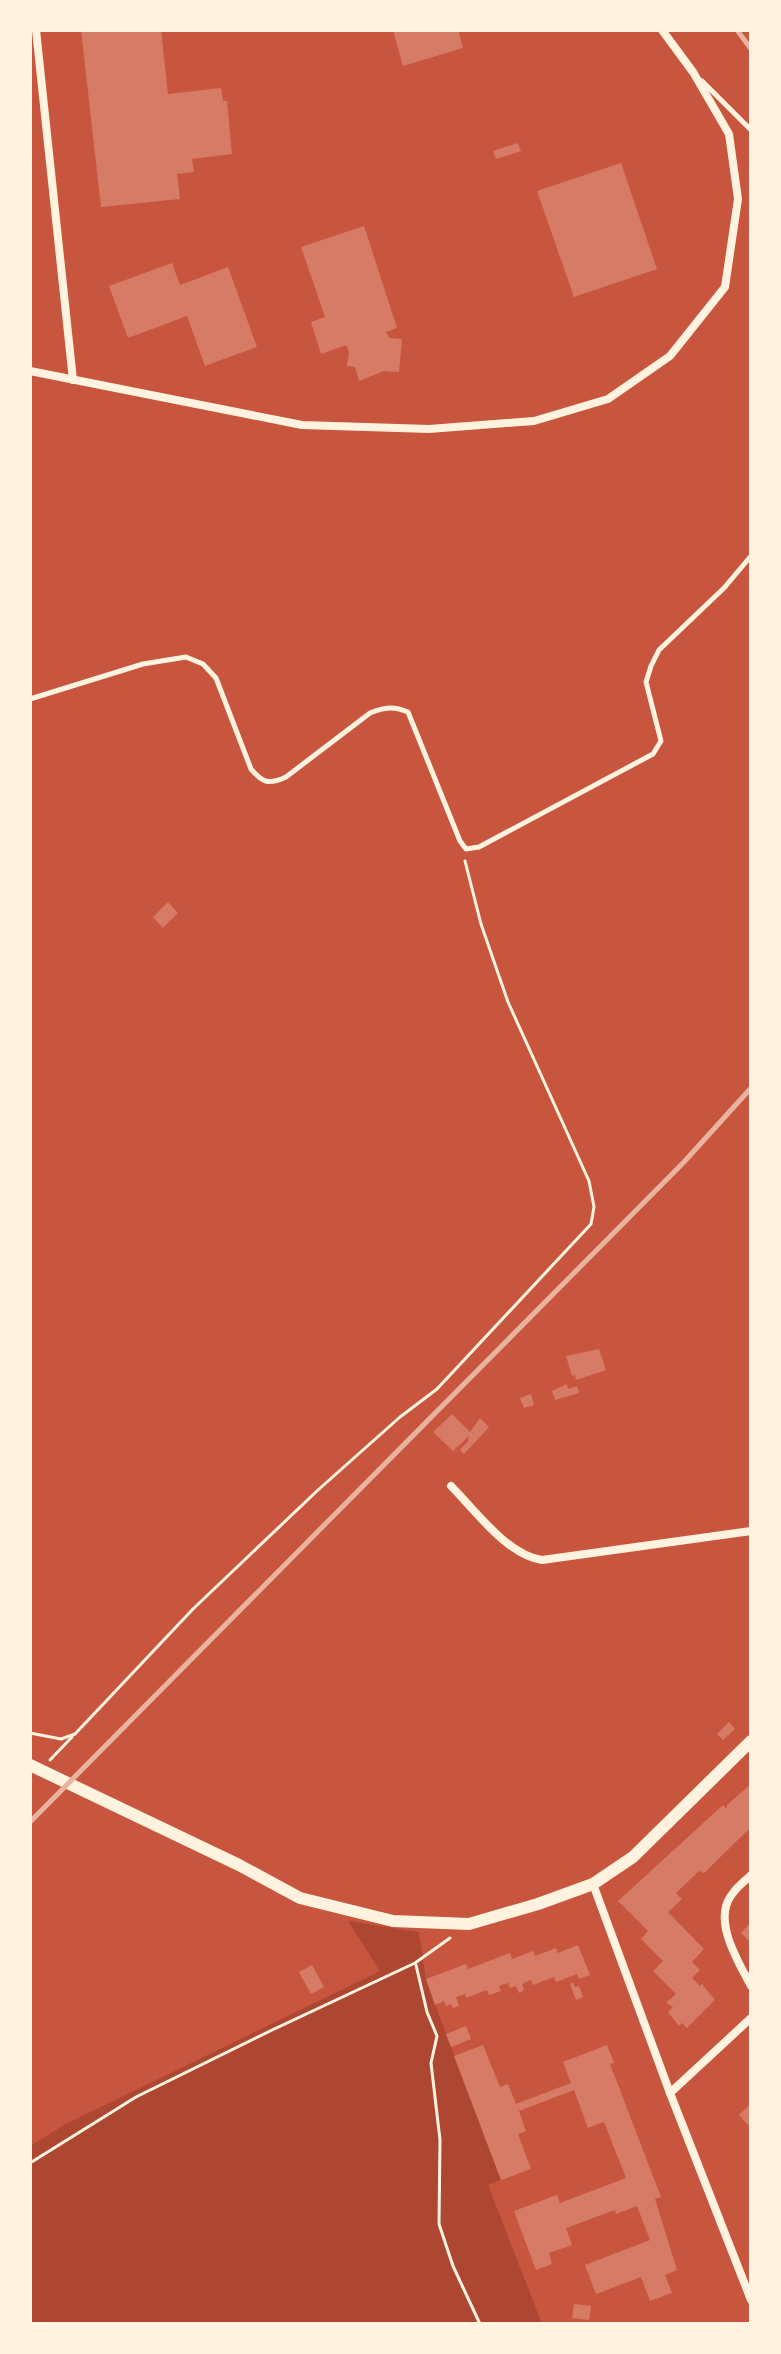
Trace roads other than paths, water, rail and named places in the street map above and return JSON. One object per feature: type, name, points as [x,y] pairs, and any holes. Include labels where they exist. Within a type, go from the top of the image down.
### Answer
[{"type":"street","points":[[36,30],[73,380]]},
{"type":"street","points":[[30,371],[302,425],[429,429],[534,421],[608,399],[670,356],[725,287],[738,199],[729,134],[693,72],[662,30]]},
{"type":"street","points":[[451,1486],[510,1546],[527,1558],[542,1560],[751,1531]]},
{"type":"street","points":[[30,1765],[239,1865],[300,1898],[393,1921],[469,1924],[593,1884],[633,1857],[751,1741]]},
{"type":"street","points":[[751,1875],[730,1895],[724,1916],[733,1952],[751,1986]]},
{"type":"street","points":[[593,1884],[751,2300]]},
{"type":"street","points":[[670,2093],[751,2018]]},
{"type":"lane","points":[[693,72],[751,130]]},
{"type":"lane","points":[[30,699],[143,664],[186,657],[203,664],[216,678],[251,769],[260,781],[272,784],[286,777],[370,713],[396,707],[408,712],[460,841],[466,849],[479,847],[653,754],[661,741],[646,682],[651,666],[659,650],[724,588],[751,556]]},
{"type":"railway","points":[[737,30],[751,49]]},
{"type":"railway","points":[[30,1822],[684,1162],[751,1088]]}]
